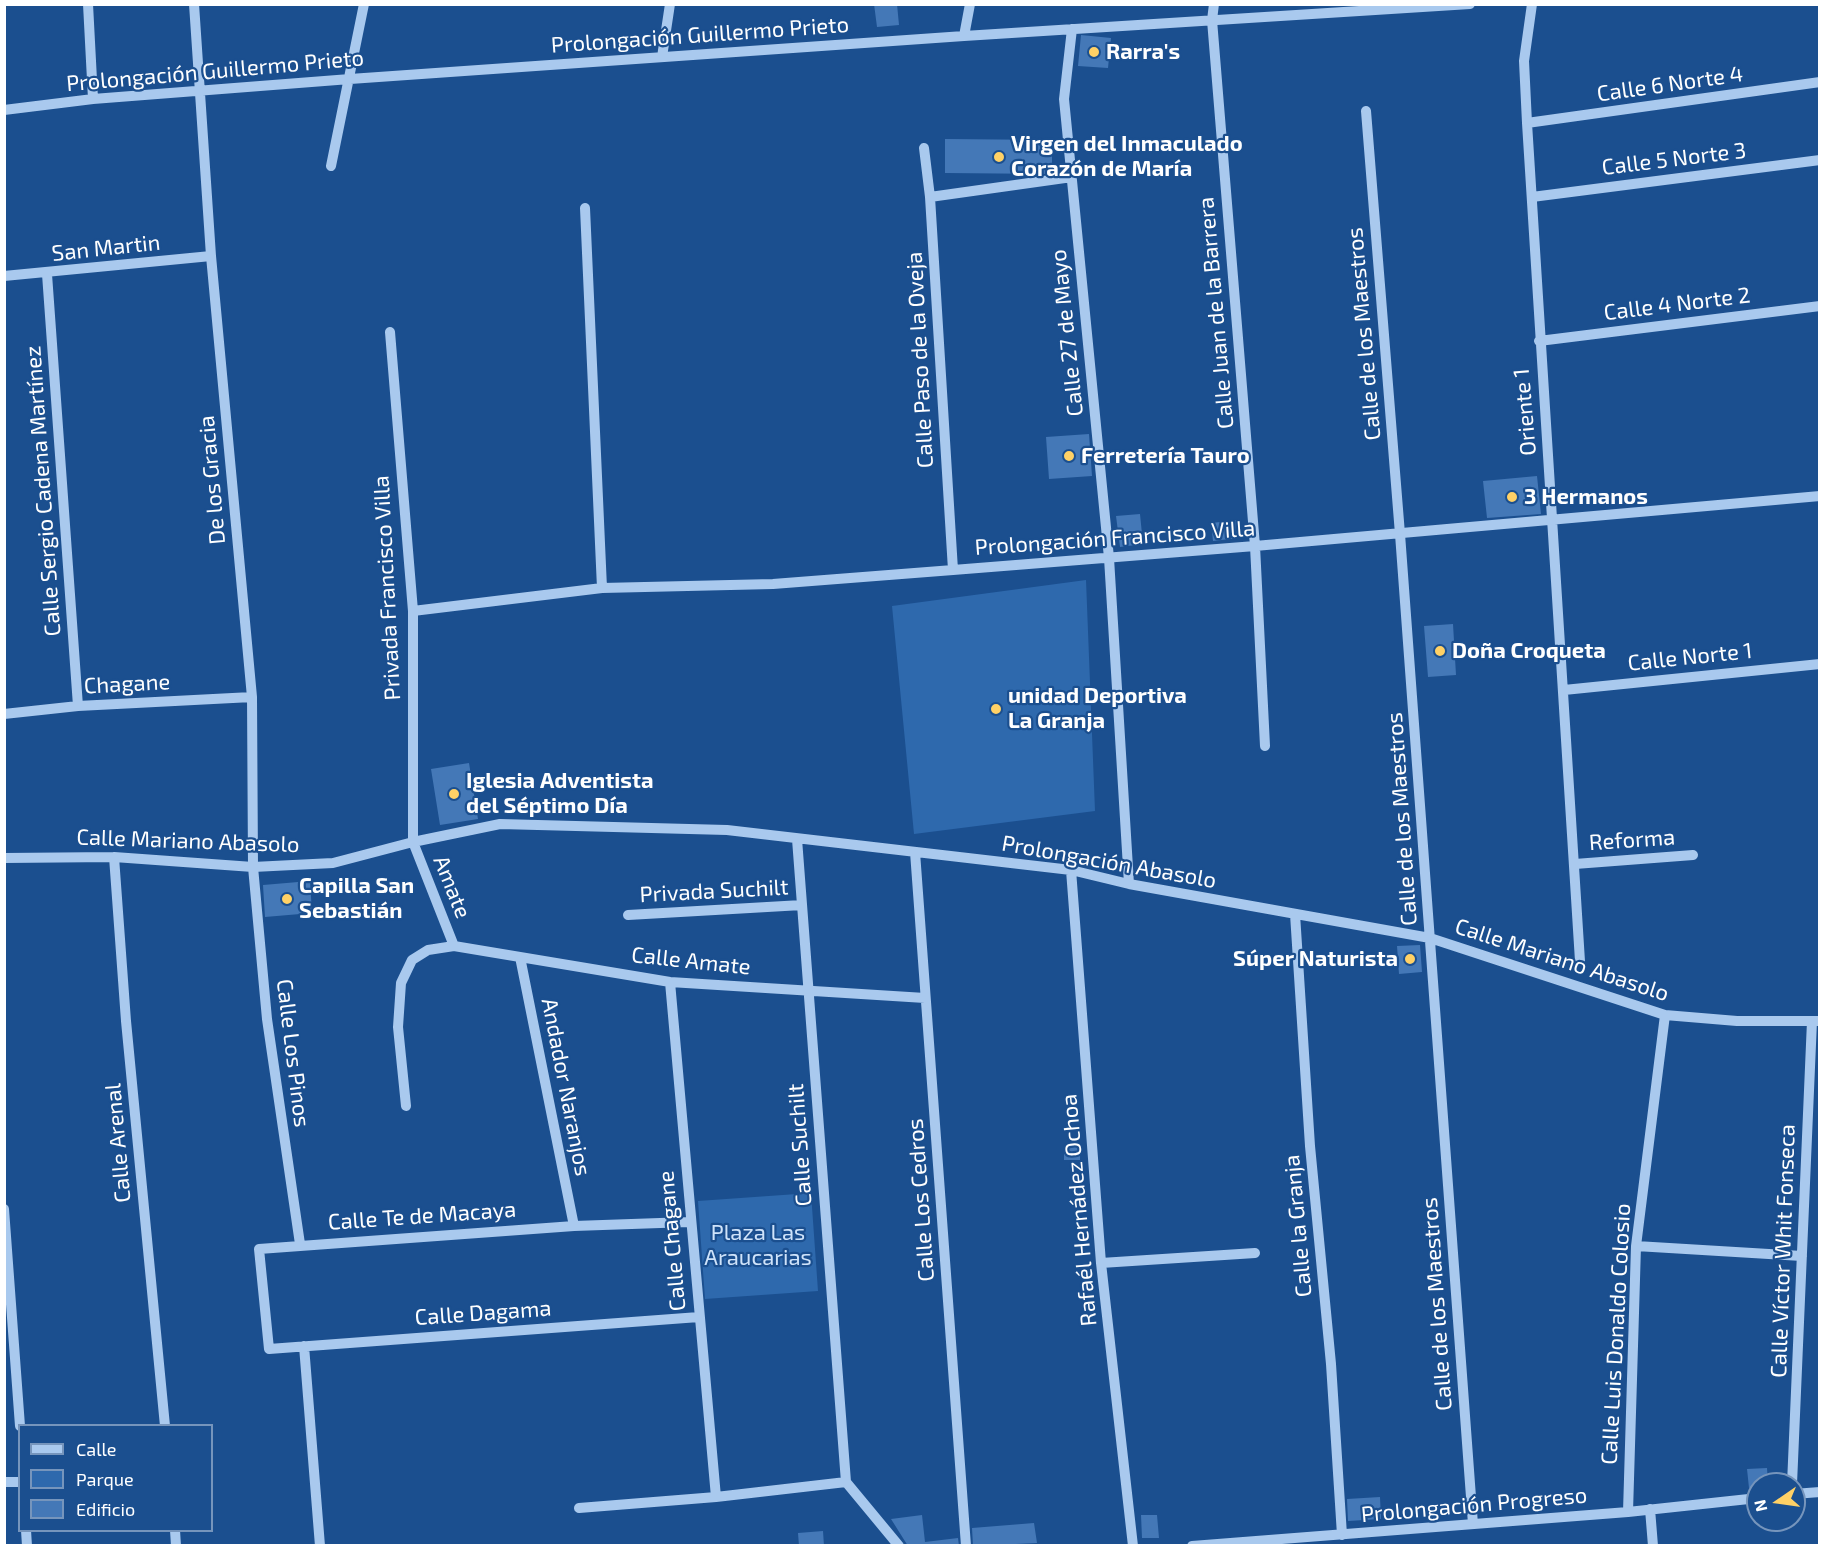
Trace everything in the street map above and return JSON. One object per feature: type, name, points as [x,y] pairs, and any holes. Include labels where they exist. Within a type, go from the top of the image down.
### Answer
[{"type":"street","points":[[88,4],[93,99]]},
{"type":"street","name":"De los Gracia","points":[[194,4],[211,256],[252,697],[253,867]]},
{"type":"street","points":[[331,166],[364,4]]},
{"type":"street","points":[[662,57],[670,4]]},
{"type":"street","points":[[964,36],[970,4]]},
{"type":"street","name":"Calle Juan de la Barrera","points":[[1214,4],[1212,20],[1256,546],[1265,746]]},
{"type":"street","name":"Prolongación Guillermo Prieto","points":[[4,110],[93,99],[350,79],[964,36],[1470,4]]},
{"type":"street","name":"Oriente 1","points":[[1532,4],[1524,61],[1527,123],[1533,197],[1539,340],[1554,520],[1580,961]]},
{"type":"street","name":"Calle 27 de Mayo","points":[[1072,29],[1064,99],[1109,558],[1129,884]]},
{"type":"street","name":"Calle 6 Norte 4","points":[[1527,123],[1820,82]]},
{"type":"street","name":"Calle de los Maestros","points":[[1366,111],[1400,534],[1473,1524]]},
{"type":"street","name":"Calle Paso de la Oveja","points":[[924,148],[930,197],[953,570]]},
{"type":"street","name":"Calle 5 Norte 3","points":[[1533,197],[1820,160]]},
{"type":"street","points":[[930,197],[1072,177]]},
{"type":"street","points":[[585,208],[602,588]]},
{"type":"street","name":"San Martin","points":[[4,276],[47,274],[211,256]]},
{"type":"street","name":"Calle Sergio Cadena Martínez","points":[[47,274],[78,706]]},
{"type":"street","name":"Calle 4 Norte 2","points":[[1539,340],[1820,306]]},
{"type":"street","name":"Privada Francisco Villa","points":[[390,332],[412,611],[413,842]]},
{"type":"street","name":"Prolongación Francisco Villa","points":[[412,611],[602,588],[773,584],[1400,534],[1820,496]]},
{"type":"street","name":"Calle Norte 1","points":[[1564,690],[1820,663]]},
{"type":"street","name":"Chagane","points":[[4,714],[78,706],[252,697]]},
{"type":"street","name":"Calle Mariano Abasolo","points":[[4,858],[114,857],[253,867],[333,863],[413,842],[500,824],[727,830],[797,839]]},
{"type":"street","name":"Prolongación Abasolo","points":[[797,839],[1071,870],[1129,884],[1295,914]]},
{"type":"street","name":"Calle Suchilt","points":[[797,839],[846,1482]]},
{"type":"street","name":"Amate","points":[[413,842],[454,946]]},
{"type":"street","name":"Calle Los Cedros","points":[[915,852],[966,1545]]},
{"type":"street","name":"Reforma","points":[[1575,864],[1693,855]]},
{"type":"street","name":"Calle Arenal","points":[[114,857],[165,1424]]},
{"type":"street","name":"Calle Los Pinos","points":[[253,867],[267,1019],[300,1244]]},
{"type":"street","name":"Rafaél Hernádez Ochoa","points":[[1071,870],[1101,1263],[1132,1545]]},
{"type":"street","name":"Privada Suchilt","points":[[628,915],[802,905]]},
{"type":"street","name":"Calle Mariano Abasolo","points":[[1295,914],[1430,938],[1665,1014],[1737,1021],[1816,1021]]},
{"type":"street","name":"Calle la Granja","points":[[1295,914],[1310,1146],[1331,1364],[1342,1535]]},
{"type":"street","points":[[406,1106],[398,1027],[401,982],[412,960],[428,950],[454,946]]},
{"type":"street","name":"Calle Amate","points":[[454,946],[670,982],[925,998]]},
{"type":"street","name":"Andador Naranjos","points":[[520,957],[574,1226]]},
{"type":"street","name":"Calle Chagane","points":[[670,982],[689,1222],[716,1497]]},
{"type":"street","name":"Calle Luis Donaldo Colosio","points":[[1628,1512],[1636,1246],[1665,1014]]},
{"type":"street","name":"Calle Víctor Whit Fonseca","points":[[1793,1472],[1816,1021]]},
{"type":"street","points":[[4,1209],[20,1424]]},
{"type":"street","name":"Calle Te de Macaya","points":[[269,1349],[259,1249],[300,1244],[574,1226],[689,1222]]},
{"type":"street","points":[[1636,1246],[1802,1256]]},
{"type":"street","points":[[1101,1263],[1255,1253]]},
{"type":"street","name":"Calle Dagama","points":[[269,1349],[699,1317]]},
{"type":"street","points":[[304,1346],[320,1545]]},
{"type":"street","points":[[4,1383],[18,1384]]},
{"type":"street","points":[[579,1508],[716,1497],[846,1482],[899,1545]]},
{"type":"street","name":"Prolongación Progreso","points":[[1192,1545],[1262,1543],[1628,1512],[1746,1499]]},
{"type":"street","points":[[1650,1509],[1653,1545]]},
{"type":"green space","name":"unidad Deportiva La Granja","points":[[1086,580],[1095,811],[914,834],[892,606]]},
{"type":"green space","name":"Plaza Las Araucarias","points":[[811,1193],[818,1291],[705,1299],[698,1201]]},
{"type":"building","points":[[874,4],[897,4],[899,25],[877,27]]},
{"type":"building","name":"Rarra's","points":[[1081,35],[1111,38],[1108,68],[1078,66]]},
{"type":"building","name":"Virgen del Inmaculado Corazón de María","points":[[945,139],[1052,140],[1052,174],[945,173]]},
{"type":"building","name":"Ferretería Tauro","points":[[1089,434],[1092,476],[1049,479],[1046,437]]},
{"type":"building","name":"3 Hermanos","points":[[1537,476],[1541,514],[1487,518],[1483,481]]},
{"type":"building","points":[[1140,514],[1143,544],[1120,547],[1116,516]]},
{"type":"building","points":[[1238,520],[1239,538],[1213,541],[1211,523]]},
{"type":"building","name":"Doña Croqueta","points":[[1453,624],[1456,675],[1428,677],[1424,626]]},
{"type":"building","name":"Iglesia Adventista del Séptimo Día","points":[[469,763],[478,819],[440,825],[431,769]]},
{"type":"building","name":"Capilla San Sebastián","points":[[310,881],[312,913],[265,917],[263,885]]},
{"type":"building","name":"Súper Naturista","points":[[1420,945],[1422,972],[1399,974],[1397,946]]},
{"type":"building","points":[[1064,1146],[1080,1146],[1080,1160],[1064,1160]]},
{"type":"building","points":[[1767,1468],[1767,1472],[1747,1472],[1747,1469]]},
{"type":"building","points":[[1380,1497],[1381,1519],[1348,1521],[1347,1499]]},
{"type":"building","points":[[922,1515],[925,1542],[958,1538],[959,1546],[908,1546],[891,1519]]},
{"type":"building","points":[[1141,1515],[1157,1515],[1159,1538],[1142,1538]]},
{"type":"building","points":[[1034,1523],[1037,1543],[973,1546],[972,1528]]},
{"type":"building","points":[[823,1531],[824,1546],[799,1546],[798,1533]]},
{"type":"place","name":"Rarra's","points":[[1094,52]]},
{"type":"place","name":"Virgen del Inmaculado Corazón de María","points":[[999,157]]},
{"type":"place","name":"Ferretería Tauro","points":[[1069,456]]},
{"type":"place","name":"3 Hermanos","points":[[1512,497]]},
{"type":"place","name":"Doña Croqueta","points":[[1440,651]]},
{"type":"place","name":"unidad Deportiva La Granja","points":[[996,709]]},
{"type":"place","name":"Iglesia Adventista del Séptimo Día","points":[[454,794]]},
{"type":"place","name":"Capilla San Sebastián","points":[[287,899]]},
{"type":"place","name":"Súper Naturista","points":[[1410,959]]}]
